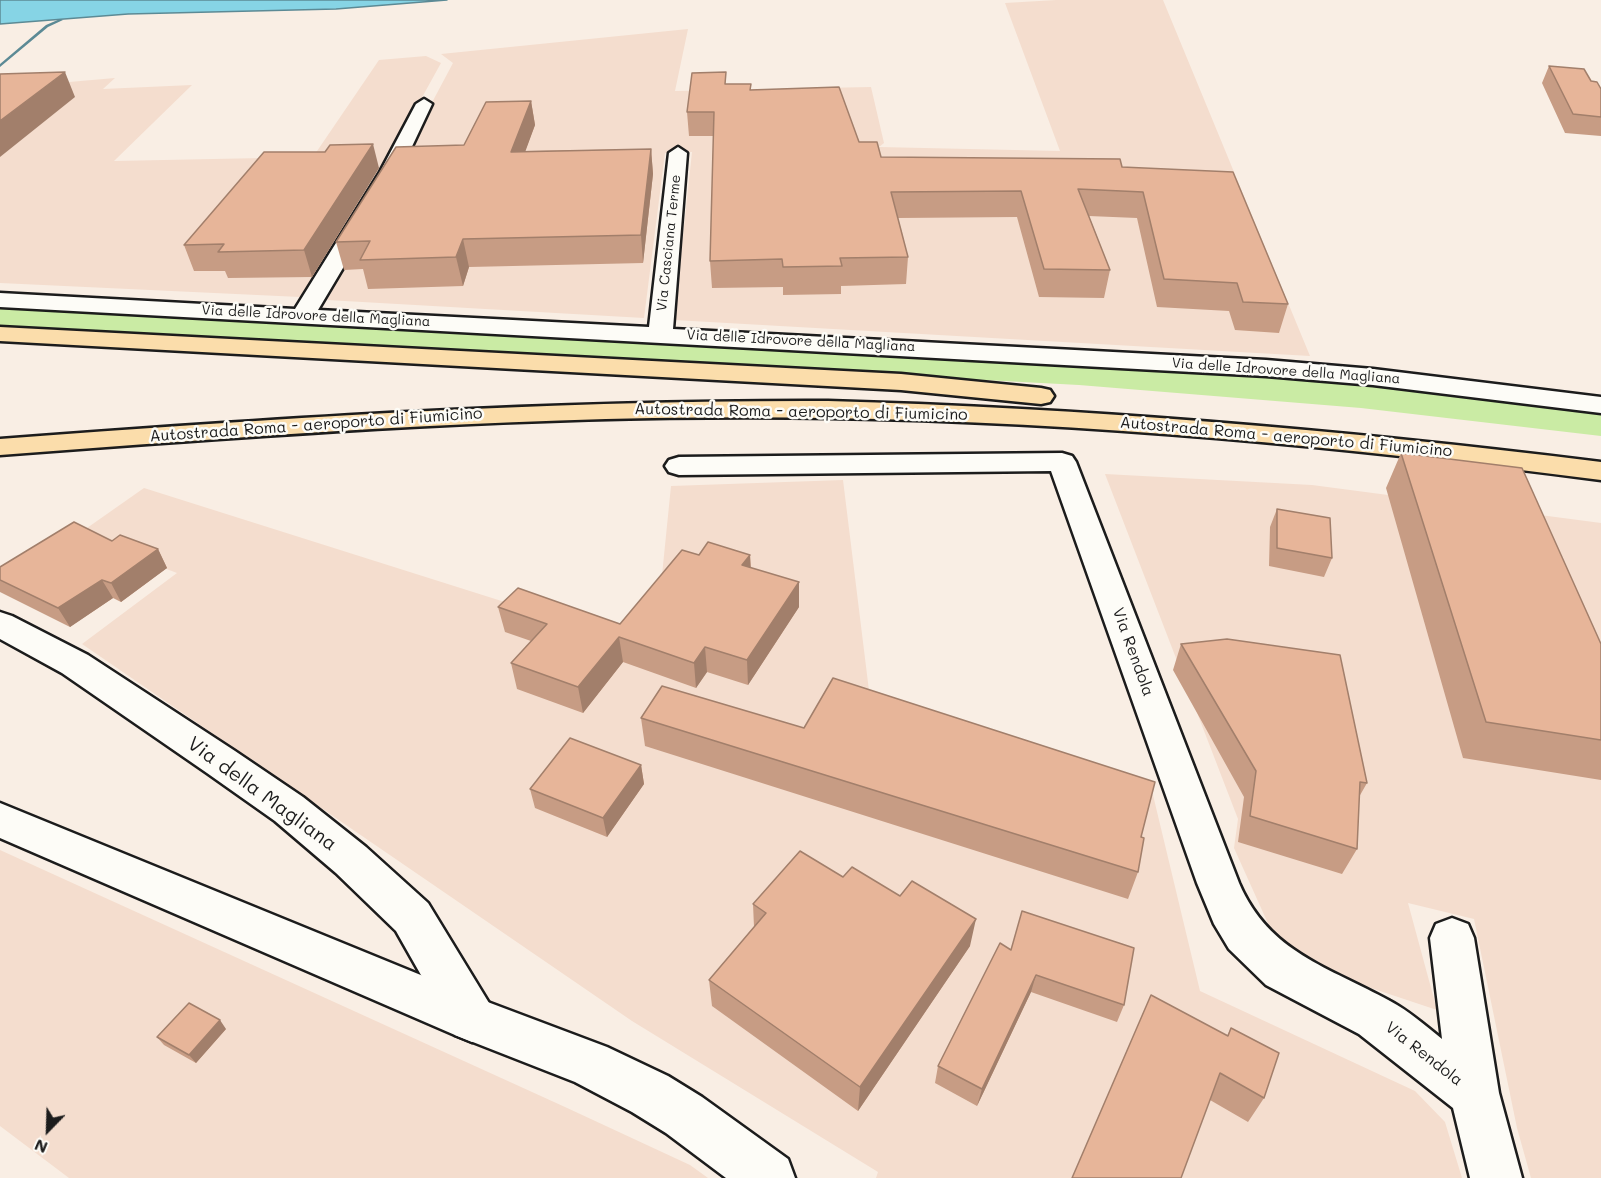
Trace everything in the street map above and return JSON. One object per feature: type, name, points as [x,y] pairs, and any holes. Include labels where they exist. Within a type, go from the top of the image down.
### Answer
[{"type":"highway","points":[[0,334],[901,382],[1043,396]]},
{"type":"highway","name":"Autostrada Roma - aeroporto di Fiumicino","points":[[0,426],[288,404],[540,392],[816,389],[1043,396],[1339,418],[1601,450]]},
{"type":"highway","name":"Autostrada Roma - aeroporto di Fiumicino","points":[[0,447],[434,416],[635,410],[803,409],[1126,421],[1400,446],[1601,471]]},
{"type":"street","points":[[303,315],[390,172],[424,104]]},
{"type":"street","name":"Via Casciana Terme","points":[[660,334],[678,153]]},
{"type":"street","name":"Via delle Idrovore della Magliana","points":[[0,300],[1276,369],[1373,377],[1601,405]]},
{"type":"street","name":"Via Rendola","points":[[679,466],[1062,462],[1218,883],[1229,910],[1245,935],[1282,970],[1376,1018],[1474,1093]]},
{"type":"street","name":"Via della Magliana","points":[[0,624],[75,664],[289,808],[351,860],[412,916],[472,1018]]},
{"type":"street","points":[[0,820],[472,1018],[590,1064],[650,1094],[684,1115],[769,1178]]},
{"type":"street","points":[[1452,938],[1474,1093],[1496,1178]]},
{"type":"shaded area","points":[[1056,0],[1163,0],[1310,356],[674,320],[692,152],[665,153],[644,318],[327,300],[453,63],[441,54],[688,29],[675,91],[871,87],[884,143],[879,147],[1060,151],[1005,3]]},
{"type":"shaded area","points":[[426,56],[441,63],[383,168],[300,297],[0,283],[0,88],[115,78],[103,89],[192,85],[114,161],[313,157],[379,60]]},
{"type":"shaded area","points":[[1105,474],[1312,485],[1601,523],[1601,1178],[1531,1178],[1517,1128],[1474,919],[1408,903],[1437,1010],[1284,959],[1234,848],[1238,819]]},
{"type":"shaded area","points":[[843,480],[872,715],[1153,795],[1200,991],[1415,1091],[1445,1122],[1462,1178],[876,1178],[878,1172],[632,1021],[82,644],[177,573],[77,535],[144,488],[568,622],[581,610],[652,635],[659,605],[671,486]]},
{"type":"shaded area","points":[[0,850],[565,1107],[690,1165],[708,1178],[69,1178],[0,1126]]},
{"type":"green space","points":[[0,307],[1234,373],[1410,388],[1601,412],[1601,436],[1361,408],[1079,385],[0,328]]},
{"type":"water","points":[[0,0],[447,0],[336,9],[128,14],[0,24]]},
{"type":"building","points":[[1549,66],[1584,69],[1591,81],[1597,82],[1601,89],[1601,117],[1573,114]]},
{"type":"building","points":[[65,72],[0,121],[0,74]]},
{"type":"building","points":[[726,72],[725,84],[751,84],[750,90],[839,87],[859,142],[877,142],[881,157],[1120,159],[1122,167],[1233,172],[1288,304],[1243,302],[1237,283],[1164,279],[1143,192],[1078,189],[1110,270],[1044,269],[1021,191],[891,192],[908,257],[840,258],[842,266],[783,267],[782,259],[710,261],[714,112],[687,112],[692,73]]},
{"type":"building","points":[[531,101],[511,152],[651,149],[641,235],[463,239],[456,257],[360,260],[370,241],[336,242],[396,147],[464,145],[486,102]]},
{"type":"building","points":[[373,144],[304,250],[218,252],[224,244],[184,245],[264,152],[325,152],[330,145]]},
{"type":"building","points":[[1401,453],[1522,468],[1601,644],[1601,740],[1486,722]]},
{"type":"building","points":[[1277,509],[1330,518],[1332,558],[1277,548]]},
{"type":"building","points":[[74,522],[112,541],[120,535],[158,549],[111,583],[102,580],[58,608],[0,580],[0,567]]},
{"type":"building","points":[[708,542],[750,555],[742,565],[799,582],[747,660],[705,647],[694,663],[619,637],[578,687],[511,663],[547,624],[498,607],[518,588],[620,624],[682,550],[699,555]]},
{"type":"building","points":[[1227,639],[1340,655],[1367,783],[1360,782],[1357,849],[1250,816],[1256,771],[1181,644]]},
{"type":"building","points":[[833,678],[1155,782],[1141,837],[1144,838],[1138,872],[641,718],[662,686],[804,728]]},
{"type":"building","points":[[570,738],[641,765],[603,818],[530,789]]},
{"type":"building","points":[[800,851],[843,877],[852,867],[900,896],[912,881],[976,919],[860,1087],[709,980],[766,913],[753,904]]},
{"type":"building","points":[[1022,911],[1134,948],[1124,1005],[1036,975],[982,1089],[938,1066],[1000,943],[1011,950]]},
{"type":"building","points":[[1151,995],[1228,1036],[1231,1028],[1279,1053],[1264,1098],[1220,1073],[1181,1178],[1072,1178]]},
{"type":"building","points":[[189,1003],[220,1020],[189,1055],[157,1037]]},
{"type":"waterway","points":[[0,66],[47,26],[61,20]]}]
